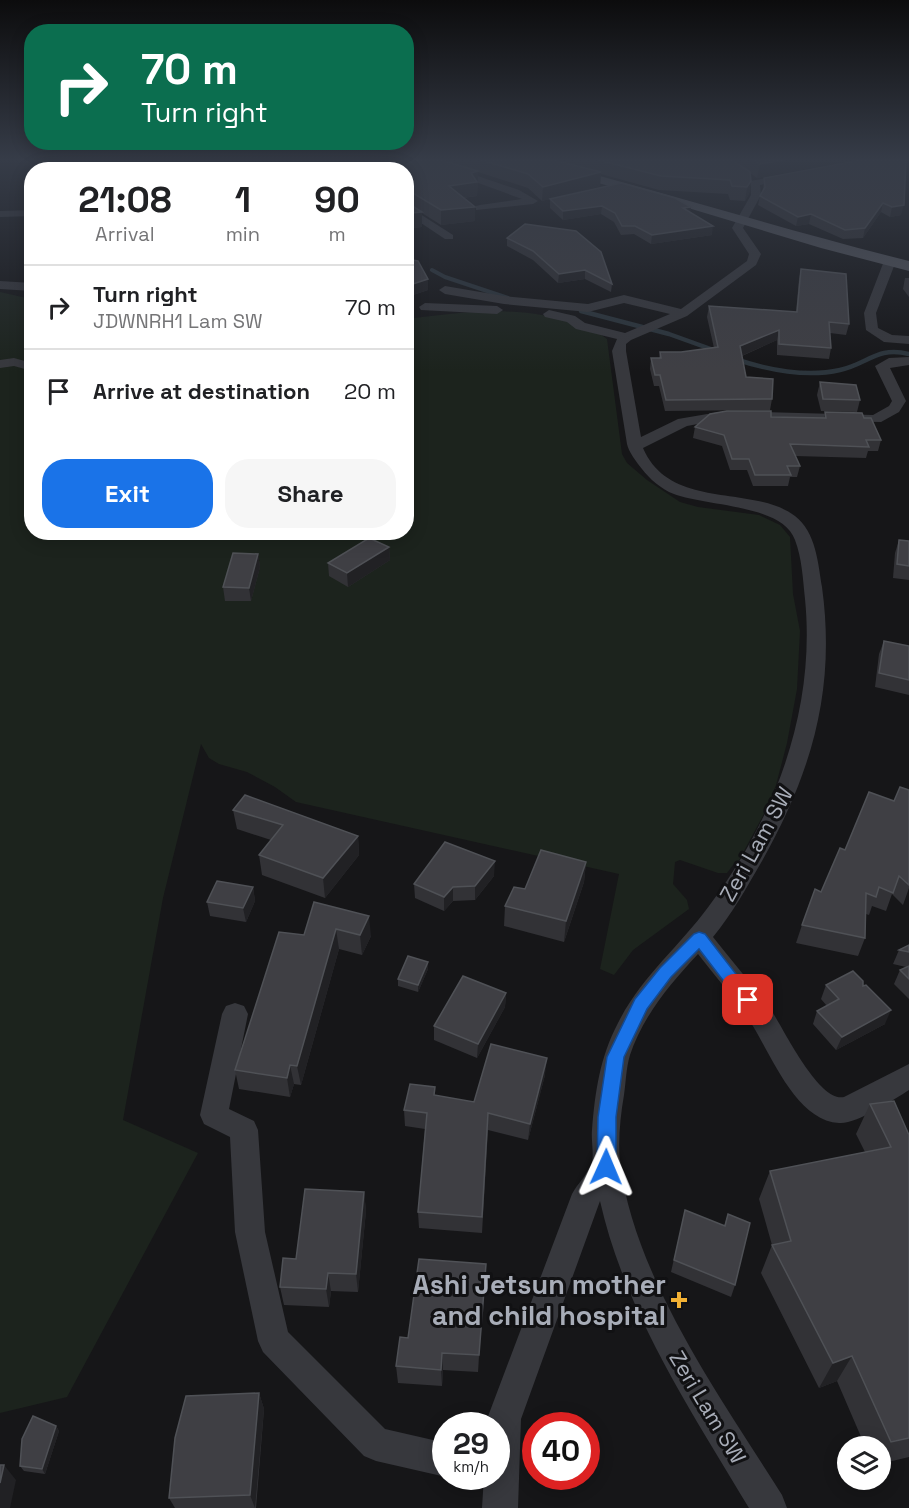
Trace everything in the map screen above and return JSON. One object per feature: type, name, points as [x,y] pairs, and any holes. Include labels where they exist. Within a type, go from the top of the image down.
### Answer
[{"type":"main road","points":[[776,230],[909,266]]},
{"type":"street","points":[[439,230],[449,237]]},
{"type":"street","points":[[425,307],[546,313],[571,319],[581,326],[626,337],[682,313],[752,263],[755,254],[739,230]]},
{"type":"street","points":[[890,261],[870,313],[872,330],[897,352]]},
{"type":"street","points":[[0,285],[24,286]]},
{"type":"street","points":[[445,290],[504,300],[588,308],[624,299],[682,313]]},
{"type":"street","name":"Zeri Lam SW","points":[[626,337],[620,343],[619,351],[635,446],[644,462],[658,478],[682,493],[760,508],[792,523],[803,537],[813,592],[817,630],[816,669],[809,729],[789,789],[765,836],[724,904],[699,938],[666,972],[641,1004],[616,1057],[607,1117],[606,1167],[633,1266],[663,1329],[769,1508]]},
{"type":"street","points":[[876,419],[898,405],[895,392],[882,366],[909,340]]},
{"type":"street","points":[[0,364],[14,362],[24,365]]},
{"type":"street","points":[[635,446],[683,422],[725,415],[909,421]]},
{"type":"street","points":[[699,938],[760,1016],[788,1064],[812,1094],[828,1109],[842,1111],[909,1076]]},
{"type":"street","points":[[235,1014],[214,1115],[244,1130],[250,1232],[274,1341],[376,1444],[432,1457]]},
{"type":"street","points":[[507,1412],[587,1194],[606,1167]]},
{"type":"street","points":[[500,1490],[500,1508]]},
{"type":"shaded area","points":[[0,292],[24,297],[24,540],[414,540],[414,318],[473,312],[517,312],[561,319],[598,333],[607,339],[622,454],[627,463],[647,480],[680,502],[698,507],[759,515],[780,525],[790,537],[793,594],[800,631],[797,689],[776,785],[766,810],[737,864],[733,865],[727,873],[718,873],[680,860],[675,862],[673,884],[687,900],[689,909],[633,950],[614,975],[600,969],[619,874],[296,802],[275,787],[247,772],[219,764],[209,758],[201,744],[163,898],[123,1120],[198,1153],[67,1397],[0,1413]]},
{"type":"building","points":[[517,230],[576,231],[601,252],[612,284],[585,270],[559,274],[533,251],[507,238]]},
{"type":"building","points":[[643,230],[683,230],[652,235]]},
{"type":"building","points":[[414,260],[418,261],[428,279],[414,284]]},
{"type":"building","points":[[801,269],[846,274],[849,324],[829,322],[831,348],[779,344],[779,330],[740,346],[746,377],[773,379],[772,399],[666,400],[660,375],[655,375],[651,358],[661,358],[660,352],[681,352],[718,347],[709,306],[797,312]]},
{"type":"building","points":[[820,382],[856,385],[860,400],[823,399]]},
{"type":"building","points":[[727,411],[771,411],[771,417],[826,418],[825,412],[862,413],[864,418],[871,418],[881,440],[866,440],[869,447],[790,444],[800,466],[787,466],[791,475],[755,475],[749,459],[732,459],[724,435],[695,427],[710,414]]},
{"type":"building","points":[[366,540],[373,540],[389,547],[347,573],[328,563]]},
{"type":"building","points":[[899,540],[909,541],[909,566],[897,564]]},
{"type":"building","points":[[233,553],[258,554],[249,588],[223,587]]},
{"type":"building","points":[[884,641],[909,646],[909,680],[879,673]]},
{"type":"building","points":[[900,787],[909,790],[909,885],[899,876],[893,893],[879,887],[876,897],[866,893],[865,938],[802,925],[815,889],[821,892],[840,848],[845,850],[869,792],[894,801]]},
{"type":"building","points":[[245,795],[358,836],[323,878],[259,855],[283,825],[233,810]]},
{"type":"building","points":[[445,842],[495,861],[475,886],[453,887],[444,897],[414,884]]},
{"type":"building","points":[[541,850],[586,862],[566,921],[505,906],[514,887],[525,889]]},
{"type":"building","points":[[217,881],[253,887],[243,908],[207,902]]},
{"type":"building","points":[[314,902],[369,916],[360,935],[336,929],[297,1066],[290,1065],[287,1078],[235,1070],[279,932],[304,935]]},
{"type":"building","points":[[909,945],[909,952],[899,950]]},
{"type":"building","points":[[408,956],[428,962],[418,985],[398,979]]},
{"type":"building","points":[[909,966],[909,979],[900,970]]},
{"type":"building","points":[[853,971],[863,981],[863,986],[866,985],[891,1010],[842,1037],[817,1011],[839,999],[826,985]]},
{"type":"building","points":[[463,976],[506,993],[478,1044],[434,1026]]},
{"type":"building","points":[[491,1044],[547,1058],[530,1124],[488,1113],[482,1217],[418,1212],[427,1113],[404,1110],[410,1084],[435,1087],[434,1095],[474,1102]]},
{"type":"building","points":[[894,1101],[909,1135],[909,1438],[891,1442],[891,1436],[888,1436],[852,1356],[833,1363],[772,1245],[791,1241],[770,1171],[891,1147],[870,1104]]},
{"type":"building","points":[[305,1189],[364,1192],[356,1274],[328,1273],[326,1289],[280,1287],[283,1258],[296,1259]]},
{"type":"building","points":[[685,1210],[725,1226],[728,1214],[750,1223],[735,1285],[674,1260]]},
{"type":"building","points":[[419,1259],[486,1264],[479,1355],[442,1353],[441,1370],[396,1366],[400,1337],[408,1338]]},
{"type":"building","points":[[259,1393],[250,1495],[169,1498],[175,1438],[186,1396]]},
{"type":"building","points":[[33,1416],[56,1426],[42,1469],[20,1466],[22,1439]]},
{"type":"building","points":[[0,1465],[4,1465],[0,1483]]},
{"type":"waterway","points":[[432,270],[445,277],[508,298]]},
{"type":"waterway","points":[[581,311],[669,334],[719,352]]},
{"type":"waterway","points":[[735,359],[773,369],[813,373],[840,370],[889,352],[909,354]]},
{"type":"place","name":"Ashi Jetsun mother and child hospital","points":[[679,1300]]},
{"type":"route","points":[[606,1167],[607,1117],[616,1057],[641,1004],[666,972],[699,938],[748,1000]]}]
